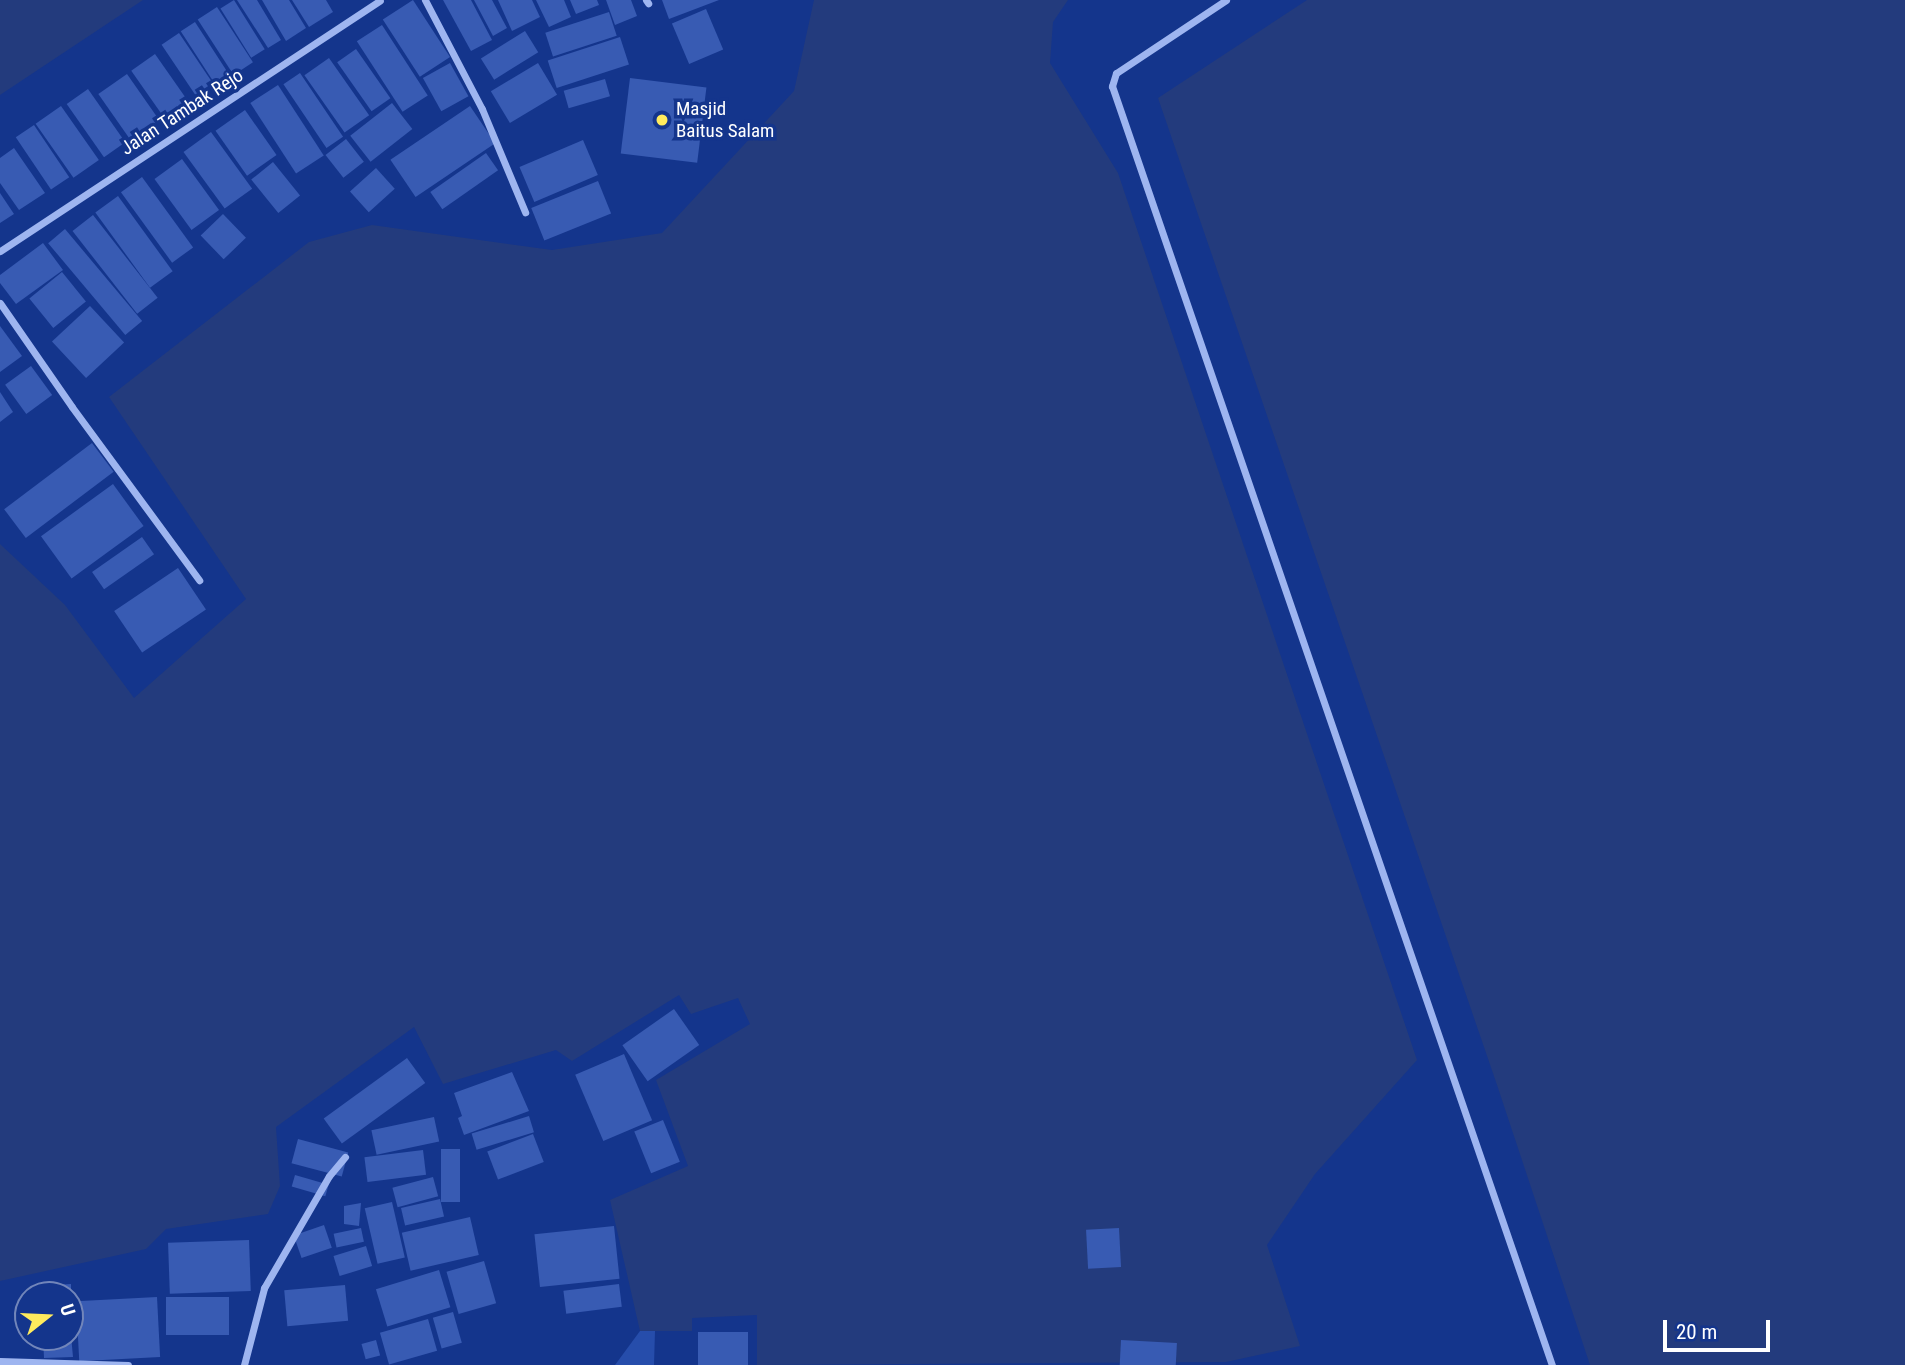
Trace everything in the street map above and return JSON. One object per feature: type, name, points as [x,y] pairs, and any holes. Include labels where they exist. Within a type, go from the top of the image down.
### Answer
[{"type":"street","name":"Jalan Tambak Rejo","points":[[0,251],[380,0]]},
{"type":"street","points":[[425,0],[482,109],[525,212]]},
{"type":"street","points":[[1223,1],[1116,73],[1112,86],[1552,1365]]},
{"type":"street","points":[[0,303],[72,407],[199,580]]},
{"type":"street","points":[[244,1365],[264,1288],[329,1176],[345,1157]]},
{"type":"street","points":[[3,1363],[128,1365]]},
{"type":"shaded area","points":[[0,0],[143,0],[0,95]]},
{"type":"shaded area","points":[[814,0],[1068,0],[1053,22],[1050,63],[1118,173],[1417,1060],[1315,1174],[1267,1245],[1300,1346],[1226,1362],[757,1365],[757,1315],[692,1318],[692,1331],[640,1331],[610,1200],[688,1166],[656,1080],[750,1024],[738,998],[691,1014],[679,995],[572,1061],[556,1050],[443,1084],[414,1027],[276,1127],[280,1186],[268,1214],[166,1229],[146,1249],[0,1281],[0,544],[65,605],[134,698],[246,599],[109,397],[309,242],[372,225],[552,250],[662,233],[794,91]]},
{"type":"shaded area","points":[[1307,0],[1905,0],[1905,1365],[1590,1365],[1496,1082],[1158,98]]},
{"type":"shaded area","points":[[640,1331],[655,1331],[654,1365],[615,1365]]},
{"type":"building","points":[[234,0],[265,49],[251,58],[220,8]]},
{"type":"building","points":[[237,0],[257,0],[281,40],[268,48]]},
{"type":"building","points":[[262,0],[289,0],[306,28],[286,41]]},
{"type":"building","points":[[292,0],[326,0],[333,12],[309,27]]},
{"type":"building","points":[[413,0],[450,57],[420,77],[383,20]]},
{"type":"building","points":[[443,0],[471,0],[492,40],[471,51]]},
{"type":"building","points":[[474,0],[492,0],[507,28],[493,36]]},
{"type":"building","points":[[498,0],[532,0],[540,17],[512,31]]},
{"type":"building","points":[[536,0],[564,0],[571,17],[549,27]]},
{"type":"building","points":[[570,0],[597,0],[599,5],[576,14]]},
{"type":"building","points":[[606,0],[631,0],[637,16],[615,25]]},
{"type":"building","points":[[662,0],[719,0],[669,19]]},
{"type":"building","points":[[217,7],[253,62],[234,75],[198,20]]},
{"type":"building","points":[[706,9],[723,50],[689,64],[672,23]]},
{"type":"building","points":[[609,12],[617,36],[553,56],[545,33]]},
{"type":"building","points":[[195,22],[230,76],[216,85],[181,31]]},
{"type":"building","points":[[382,25],[428,95],[403,112],[357,41]]},
{"type":"building","points":[[525,31],[538,52],[494,80],[481,59]]},
{"type":"building","points":[[179,33],[214,84],[196,96],[162,45]]},
{"type":"building","points":[[620,37],[629,65],[557,88],[548,60]]},
{"type":"building","points":[[356,49],[390,98],[372,111],[337,62]]},
{"type":"building","points":[[155,54],[191,105],[167,121],[131,71]]},
{"type":"building","points":[[329,58],[369,115],[345,133],[304,75]]},
{"type":"building","points":[[450,63],[468,96],[441,111],[423,78]]},
{"type":"building","points":[[538,63],[557,95],[510,123],[491,91]]},
{"type":"building","points":[[300,73],[343,137],[326,148],[283,84]]},
{"type":"building","points":[[127,74],[160,121],[131,141],[98,94]]},
{"type":"building","name":"Masjid Baitus Salam","points":[[630,78],[706,87],[697,163],[621,153]]},
{"type":"building","points":[[605,79],[610,96],[569,108],[564,91]]},
{"type":"building","points":[[278,85],[324,155],[296,173],[250,103]]},
{"type":"building","points":[[88,89],[125,142],[104,157],[67,104]]},
{"type":"building","points":[[392,103],[412,129],[371,162],[350,136]]},
{"type":"building","points":[[61,106],[99,160],[73,178],[36,124]]},
{"type":"building","points":[[470,106],[495,143],[416,197],[390,160]]},
{"type":"building","points":[[245,110],[277,155],[247,176],[216,131]]},
{"type":"building","points":[[34,125],[69,177],[51,190],[16,137]]},
{"type":"building","points":[[211,132],[252,189],[225,209],[183,152]]},
{"type":"building","points":[[346,139],[364,162],[343,178],[326,155]]},
{"type":"building","points":[[583,140],[598,175],[534,202],[519,167]]},
{"type":"building","points":[[14,148],[45,193],[19,210],[0,183],[0,158]]},
{"type":"building","points":[[486,153],[498,170],[442,209],[430,192]]},
{"type":"building","points":[[182,159],[219,210],[192,230],[154,179]]},
{"type":"building","points":[[273,162],[300,195],[278,213],[251,180]]},
{"type":"building","points":[[376,168],[395,189],[369,212],[350,191]]},
{"type":"building","points":[[142,177],[193,247],[172,263],[121,192]]},
{"type":"building","points":[[598,181],[611,213],[544,240],[531,208]]},
{"type":"building","points":[[0,193],[14,214],[0,223]]},
{"type":"building","points":[[118,196],[173,271],[150,288],[95,212]]},
{"type":"building","points":[[223,214],[246,238],[224,259],[201,236]]},
{"type":"building","points":[[93,215],[158,298],[137,314],[73,231]]},
{"type":"building","points":[[65,229],[142,321],[125,335],[48,243]]},
{"type":"building","points":[[43,243],[63,270],[16,304],[0,283],[0,275]]},
{"type":"building","points":[[62,272],[86,302],[53,328],[29,298]]},
{"type":"building","points":[[90,306],[124,343],[86,378],[52,341]]},
{"type":"building","points":[[0,326],[22,356],[0,372]]},
{"type":"building","points":[[31,366],[52,395],[26,414],[5,385]]},
{"type":"building","points":[[0,392],[13,412],[0,422]]},
{"type":"building","points":[[92,443],[114,472],[26,538],[4,509]]},
{"type":"building","points":[[113,484],[144,526],[72,578],[41,536]]},
{"type":"building","points":[[142,537],[154,554],[104,589],[92,572]]},
{"type":"building","points":[[178,568],[206,609],[142,653],[114,611]]},
{"type":"building","points":[[674,1009],[699,1045],[648,1081],[622,1045]]},
{"type":"building","points":[[624,1054],[652,1120],[603,1141],[575,1075]]},
{"type":"building","points":[[407,1058],[425,1083],[342,1144],[324,1119]]},
{"type":"building","points":[[512,1072],[529,1111],[464,1135],[458,1118],[462,1116],[454,1093]]},
{"type":"building","points":[[529,1116],[534,1132],[477,1150],[472,1134]]},
{"type":"building","points":[[434,1117],[439,1141],[377,1155],[371,1130]]},
{"type":"building","points":[[663,1120],[680,1162],[651,1173],[634,1132]]},
{"type":"building","points":[[533,1134],[544,1162],[498,1180],[487,1152]]},
{"type":"building","points":[[298,1139],[348,1152],[342,1177],[292,1163]]},
{"type":"building","points":[[441,1149],[460,1149],[460,1202],[441,1202]]},
{"type":"building","points":[[423,1150],[426,1175],[367,1182],[364,1157]]},
{"type":"building","points":[[295,1175],[329,1185],[325,1196],[292,1187]]},
{"type":"building","points":[[433,1177],[438,1196],[398,1207],[392,1188]]},
{"type":"building","points":[[440,1199],[444,1217],[405,1226],[401,1208]]},
{"type":"building","points":[[392,1202],[405,1258],[378,1264],[365,1208]]},
{"type":"building","points":[[361,1203],[359,1226],[344,1224],[344,1206]]},
{"type":"building","points":[[470,1217],[479,1255],[411,1271],[402,1233]]},
{"type":"building","points":[[324,1225],[332,1248],[302,1258],[294,1235]]},
{"type":"building","points":[[614,1226],[620,1279],[540,1287],[534,1234]]},
{"type":"building","points":[[361,1228],[364,1242],[337,1248],[334,1234]]},
{"type":"building","points":[[1119,1228],[1121,1267],[1088,1269],[1086,1230]]},
{"type":"building","points":[[249,1240],[251,1291],[170,1294],[168,1243]]},
{"type":"building","points":[[366,1246],[372,1266],[340,1276],[333,1256]]},
{"type":"building","points":[[484,1261],[496,1303],[459,1314],[447,1272]]},
{"type":"building","points":[[439,1270],[450,1307],[387,1327],[376,1289]]},
{"type":"building","points":[[619,1284],[622,1307],[566,1314],[563,1291]]},
{"type":"building","points":[[345,1285],[348,1321],[287,1326],[284,1290]]},
{"type":"building","points":[[157,1297],[160,1357],[79,1361],[79,1351],[84,1351],[84,1301]]},
{"type":"building","points":[[166,1297],[229,1297],[229,1335],[166,1335]]},
{"type":"building","points":[[453,1312],[462,1343],[442,1349],[433,1318]]},
{"type":"building","points":[[428,1319],[437,1351],[389,1365],[380,1333]]},
{"type":"building","points":[[698,1332],[748,1332],[748,1365],[698,1365]]},
{"type":"building","points":[[376,1340],[380,1355],[366,1359],[362,1344]]},
{"type":"building","points":[[1121,1340],[1177,1343],[1176,1365],[1120,1365]]},
{"type":"building","points":[[44,1351],[72,1351],[73,1357],[44,1358]]},
{"type":"place","name":"Masjid Baitus Salam","points":[[662,120]]}]
